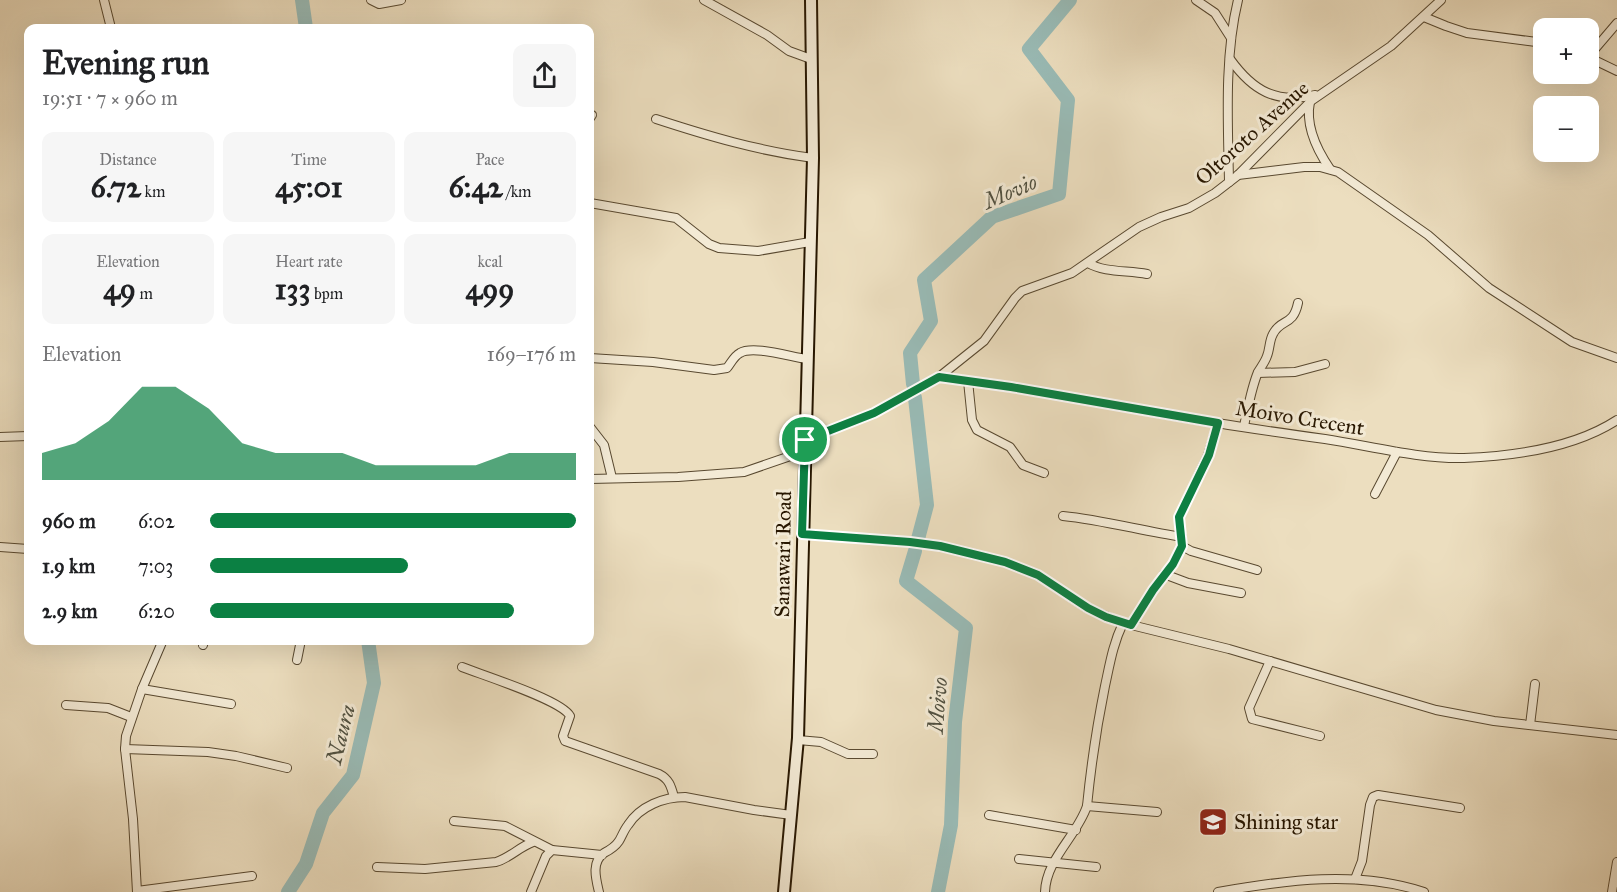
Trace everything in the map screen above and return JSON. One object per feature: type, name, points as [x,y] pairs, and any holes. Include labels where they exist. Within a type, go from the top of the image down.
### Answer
[{"type":"street","points":[[104,0],[110,24]]},
{"type":"street","points":[[371,0],[379,4],[401,0]]},
{"type":"street","points":[[704,0],[767,35],[789,51],[811,59]]},
{"type":"street","name":"Sanawari Road","points":[[784,892],[798,740],[813,158],[812,0]]},
{"type":"street","points":[[1196,0],[1215,13],[1231,39]]},
{"type":"street","points":[[1229,182],[1230,59],[1238,0]]},
{"type":"street","name":"Oltoroto Avenue","points":[[594,479],[678,477],[744,472],[874,413],[939,377],[984,341],[1022,291],[1072,273],[1139,227],[1198,204],[1237,176],[1311,101],[1391,46],[1441,0]]},
{"type":"street","points":[[1424,17],[1467,33],[1533,42]]},
{"type":"street","points":[[1599,44],[1616,24]]},
{"type":"street","points":[[1230,59],[1239,71],[1262,90],[1278,97],[1297,99],[1321,94]]},
{"type":"street","points":[[1599,62],[1617,71]]},
{"type":"street","points":[[1311,101],[1308,121],[1316,144],[1330,169]]},
{"type":"street","points":[[656,119],[729,142],[786,155],[813,158]]},
{"type":"street","points":[[1237,176],[1304,167],[1330,169],[1338,172],[1428,235],[1489,288],[1572,342],[1617,358]]},
{"type":"street","points":[[594,203],[676,218],[710,244],[725,249],[758,251],[810,242]]},
{"type":"street","points":[[1088,263],[1101,269],[1147,274]]},
{"type":"street","points":[[1244,426],[1251,394],[1258,373],[1268,355],[1274,331],[1291,321],[1298,303]]},
{"type":"street","points":[[594,358],[653,362],[714,370],[727,368],[737,354],[745,351],[754,350],[807,359]]},
{"type":"street","points":[[1258,373],[1295,372],[1325,364]]},
{"type":"street","name":"Moivo Crecent","points":[[939,377],[1397,452],[1463,458],[1567,443],[1617,420]]},
{"type":"street","points":[[968,381],[972,420],[977,430],[1010,447],[1023,465],[1044,473]]},
{"type":"street","points":[[1045,892],[1047,875],[1083,819],[1087,806],[1100,707],[1114,644],[1173,564],[1182,546],[1179,517],[1209,455],[1218,423]]},
{"type":"street","points":[[594,432],[604,445],[612,478]]},
{"type":"street","points":[[0,437],[24,436]]},
{"type":"street","points":[[1375,494],[1397,452]]},
{"type":"street","points":[[1063,516],[1091,519],[1182,537]]},
{"type":"street","points":[[802,534],[940,546],[1005,562],[1038,575],[1088,608],[1127,624],[1229,649],[1436,710],[1477,718],[1617,735]]},
{"type":"street","points":[[1182,546],[1191,551],[1257,570]]},
{"type":"street","points":[[0,547],[24,549]]},
{"type":"street","points":[[1164,574],[1188,583],[1241,592]]},
{"type":"street","points":[[162,645],[142,689],[126,736],[125,749],[133,819],[137,892],[252,876]]},
{"type":"street","points":[[297,660],[300,645]]},
{"type":"street","points":[[1270,661],[1249,708],[1252,719],[1320,735]]},
{"type":"street","points":[[462,667],[558,706],[570,716],[564,736],[565,741],[665,777],[674,797]]},
{"type":"street","points":[[1530,725],[1535,684]]},
{"type":"street","points":[[142,689],[231,704]]},
{"type":"street","points":[[66,705],[108,708],[131,717]]},
{"type":"street","points":[[798,740],[821,742],[848,754],[873,754]]},
{"type":"street","points":[[125,749],[208,752],[286,768]]},
{"type":"street","points":[[1355,879],[1362,861],[1373,797],[1378,795],[1460,808]]},
{"type":"street","points":[[599,892],[596,864],[602,855],[617,844],[627,825],[646,807],[674,797],[685,797],[791,815]]},
{"type":"street","points":[[1087,806],[1157,812]]},
{"type":"street","points":[[989,815],[1076,830]]},
{"type":"street","points":[[454,821],[505,826],[552,850],[602,855]]},
{"type":"street","points":[[377,867],[425,869],[496,862],[504,860],[521,847],[533,842]]},
{"type":"street","points":[[531,892],[546,856],[552,850]]},
{"type":"street","points":[[1019,859],[1096,867]]},
{"type":"street","points":[[1612,892],[1617,862]]},
{"type":"street","points":[[1218,892],[1272,882],[1355,879],[1400,884],[1424,892]]},
{"type":"waterway","name":"Naura","points":[[302,0],[305,24]]},
{"type":"waterway","name":"Movio","points":[[913,384],[910,353],[931,321],[924,280],[992,217],[1059,194],[1068,100],[1029,49],[1070,0]]},
{"type":"waterway","name":"Moivo","points":[[915,398],[927,505],[918,539]]},
{"type":"waterway","name":"Moivo","points":[[915,551],[906,581],[966,628],[955,722],[951,825],[938,892]]},
{"type":"waterway","name":"Naura","points":[[288,892],[306,864],[323,813],[353,775],[374,683],[369,645]]},
{"type":"place","name":"Shining star","points":[[1213,822]]},
{"type":"route","points":[[939,377],[981,382],[1218,423],[1209,455],[1179,517],[1182,546],[1173,564],[1131,625],[1088,608],[1038,575],[1023,567],[1005,562],[940,546],[802,534],[805,440],[853,423],[939,377]]}]
